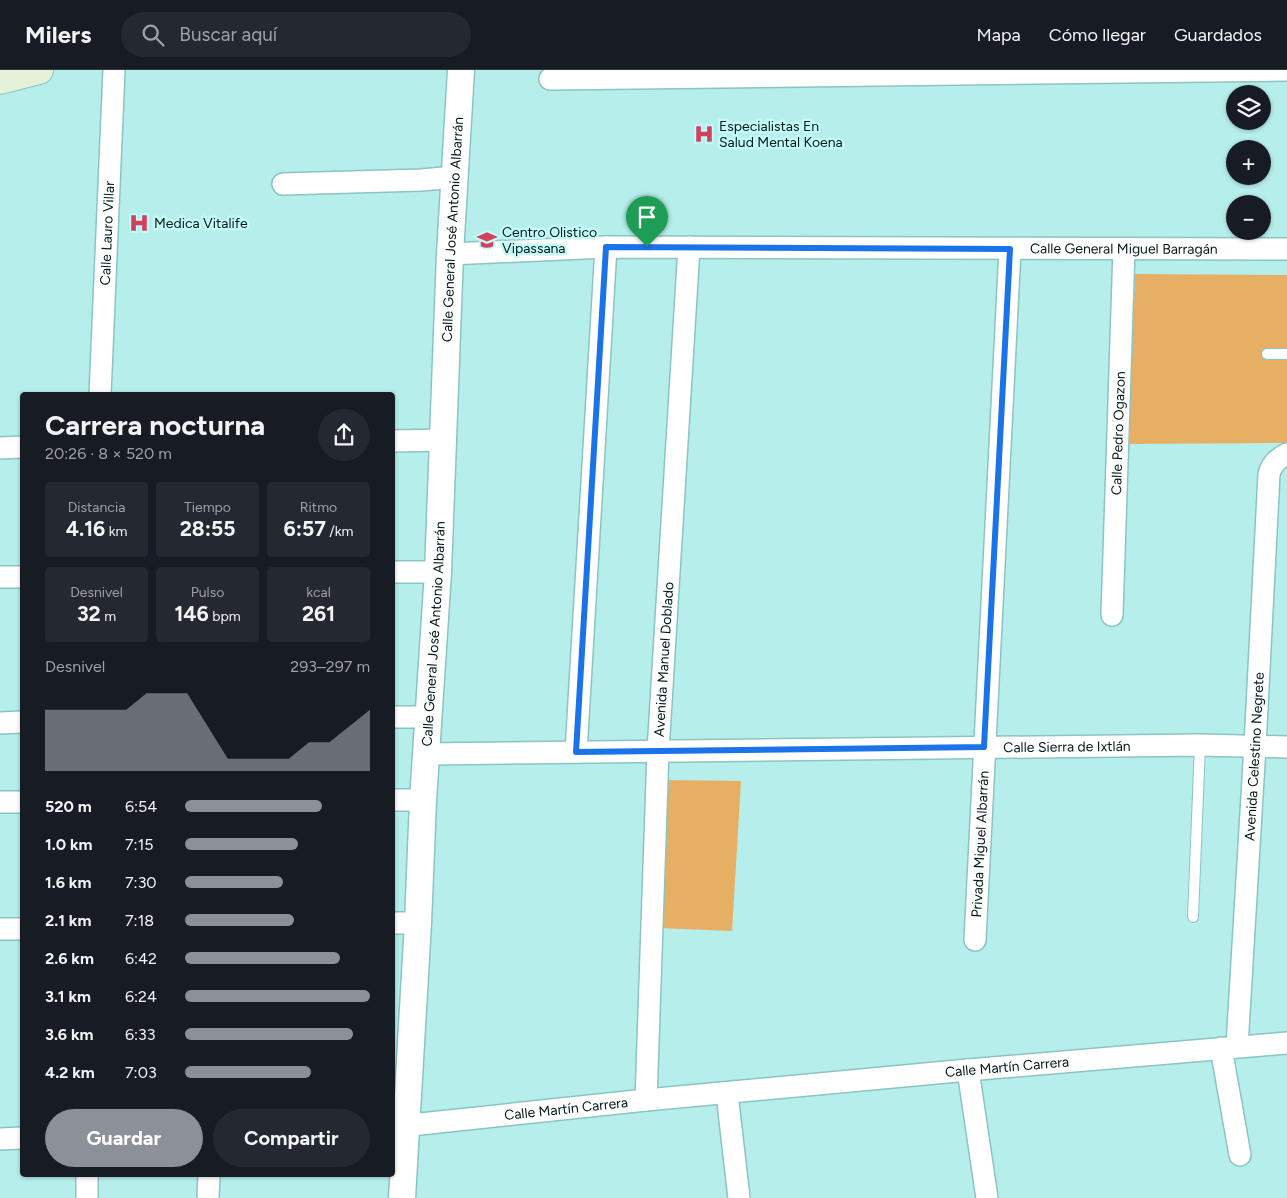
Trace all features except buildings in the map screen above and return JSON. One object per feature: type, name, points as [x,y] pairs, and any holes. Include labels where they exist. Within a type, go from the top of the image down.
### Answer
[{"type":"main road","points":[[0,80],[39,70]]},
{"type":"street","name":"Calle Lauro Villar","points":[[100,392],[114,70]]},
{"type":"street","name":"Calle General José Antonio Albarrán","points":[[402,1198],[399,1127],[418,922],[423,800],[438,572],[450,254],[461,70]]},
{"type":"street","points":[[550,79],[1287,70]]},
{"type":"street","points":[[283,184],[420,180],[455,177]]},
{"type":"street","points":[[576,752],[606,247]]},
{"type":"street","name":"Calle General Miguel Barragán","points":[[450,254],[606,247],[1287,248]]},
{"type":"street","name":"Avenida Manuel Doblado","points":[[646,1100],[658,751],[689,247]]},
{"type":"street","name":"Privada Miguel Albarrán","points":[[975,940],[1010,249]]},
{"type":"street","name":"Calle Pedro Ogazon","points":[[1112,615],[1124,249]]},
{"type":"street","points":[[395,440],[444,440]]},
{"type":"street","points":[[0,448],[20,447]]},
{"type":"street","name":"Avenida Celestino Negrete","points":[[1240,1155],[1229,1047],[1255,746],[1269,474],[1279,460]]},
{"type":"street","points":[[395,572],[438,572]]},
{"type":"street","points":[[0,577],[20,577]]},
{"type":"street","points":[[395,717],[428,717]]},
{"type":"street","points":[[0,722],[20,722]]},
{"type":"street","name":"Calle Sierra de Ixtlán","points":[[427,754],[1200,745],[1287,747]]},
{"type":"street","points":[[395,800],[423,800]]},
{"type":"street","points":[[0,802],[20,802]]},
{"type":"street","points":[[395,923],[418,922]]},
{"type":"street","points":[[0,929],[20,929]]},
{"type":"street","name":"Calle Martín Carrera","points":[[399,1127],[646,1100],[1287,1043]]},
{"type":"street","points":[[968,1070],[986,1198]]},
{"type":"street","points":[[727,1094],[739,1198]]},
{"type":"street","points":[[0,1139],[20,1138]]},
{"type":"street","points":[[86,1198],[87,1177]]},
{"type":"street","points":[[208,1198],[209,1177]]},
{"type":"lane","points":[[1267,354],[1287,354]]},
{"type":"lane","points":[[1193,917],[1200,745]]},
{"type":"shaded area","points":[[1135,274],[1287,275],[1287,443],[1129,444]]},
{"type":"shaded area","points":[[667,780],[741,781],[732,931],[659,928]]},
{"type":"place","name":"Especialistas En Salud Mental Koena","points":[[704,134]]},
{"type":"place","name":"Medica Vitalife","points":[[139,223]]},
{"type":"place","name":"Centro Olistico Vipassana","points":[[487,240]]},
{"type":"route","points":[[606,247],[647,247],[1010,249],[984,747],[576,752],[606,247]]}]
